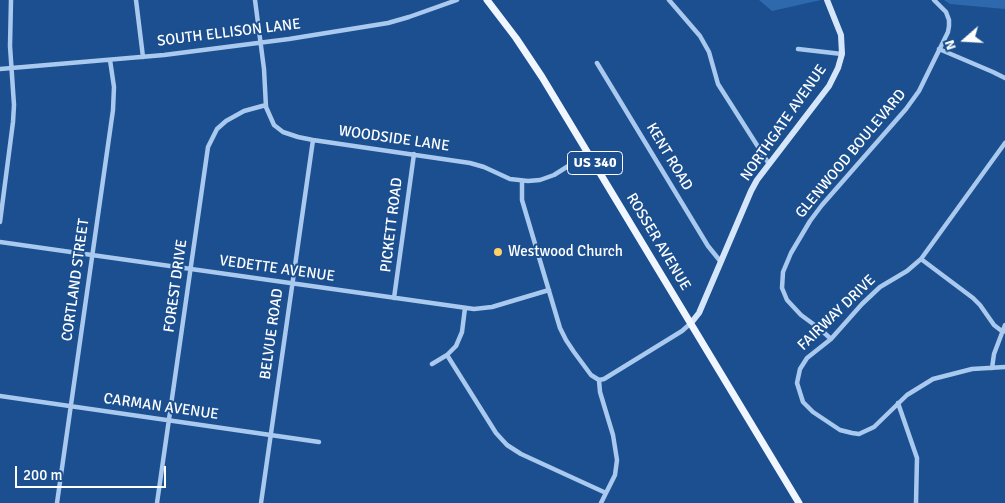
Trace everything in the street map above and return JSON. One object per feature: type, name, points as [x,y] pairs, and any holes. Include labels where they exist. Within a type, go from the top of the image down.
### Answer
[{"type":"main road","name":"ROSSER AVENUE","points":[[487,0],[530,59],[589,153],[799,503]]},
{"type":"street","points":[[0,222],[14,105],[11,68],[11,0]]},
{"type":"street","points":[[136,0],[143,57]]},
{"type":"street","points":[[255,0],[260,42]]},
{"type":"street","name":"SOUTH ELLISON LANE","points":[[0,69],[143,57],[388,23],[457,0]]},
{"type":"street","points":[[669,0],[700,36],[709,52],[718,84],[769,164]]},
{"type":"street","name":"GLENWOOD BOULEVARD","points":[[832,339],[801,315],[787,300],[782,288],[785,266],[799,238],[822,205],[913,101],[948,32],[949,20],[946,12],[934,0]]},
{"type":"street","name":"NORTHGATE AVENUE","points":[[599,380],[604,379],[682,331],[699,313],[751,191],[828,86],[838,68],[842,54],[842,45],[839,26],[829,1]]},
{"type":"street","name":"WOODSIDE LANE","points":[[260,42],[266,105],[270,118],[279,129],[291,135],[313,140],[477,164],[510,179],[522,181],[534,181],[550,177],[589,153]]},
{"type":"street","points":[[798,49],[842,54]]},
{"type":"street","points":[[939,50],[1005,78]]},
{"type":"street","name":"CORTLAND STREET","points":[[57,503],[113,110],[114,87],[110,60]]},
{"type":"street","name":"KENT ROAD","points":[[597,63],[708,246],[721,262]]},
{"type":"street","name":"FOREST DRIVE","points":[[157,503],[210,141],[217,129],[226,120],[244,111],[266,105]]},
{"type":"street","name":"BELVUE ROAD","points":[[261,503],[313,140]]},
{"type":"street","name":"FAIRWAY DRIVE","points":[[1005,143],[921,259],[880,287],[862,304],[832,339],[807,358],[800,369],[798,388],[807,407],[840,430],[859,434],[874,427],[915,390],[933,380],[956,372],[1005,367]]},
{"type":"street","name":"PICKETT ROAD","points":[[394,298],[414,154]]},
{"type":"street","points":[[522,181],[522,200],[560,328],[566,340],[592,375],[599,380],[600,392],[613,435],[617,460],[615,475],[601,503]]},
{"type":"street","name":"VEDETTE AVENUE","points":[[0,242],[465,308],[479,309],[492,307],[549,290]]},
{"type":"street","points":[[921,259],[972,298],[1002,332]]},
{"type":"street","points":[[432,364],[447,355],[456,346],[460,338],[465,308]]},
{"type":"street","points":[[992,368],[994,354],[1005,325]]},
{"type":"street","points":[[447,355],[500,438],[514,450],[606,493]]},
{"type":"street","name":"CARMAN AVENUE","points":[[0,396],[319,442]]},
{"type":"street","points":[[898,404],[917,458],[916,503]]},
{"type":"shaded area","points":[[759,0],[821,0],[772,11]]},
{"type":"shaded area","points":[[944,0],[1005,0],[1005,9],[950,4]]},
{"type":"place","name":"Westwood Church","points":[[498,252]]}]
